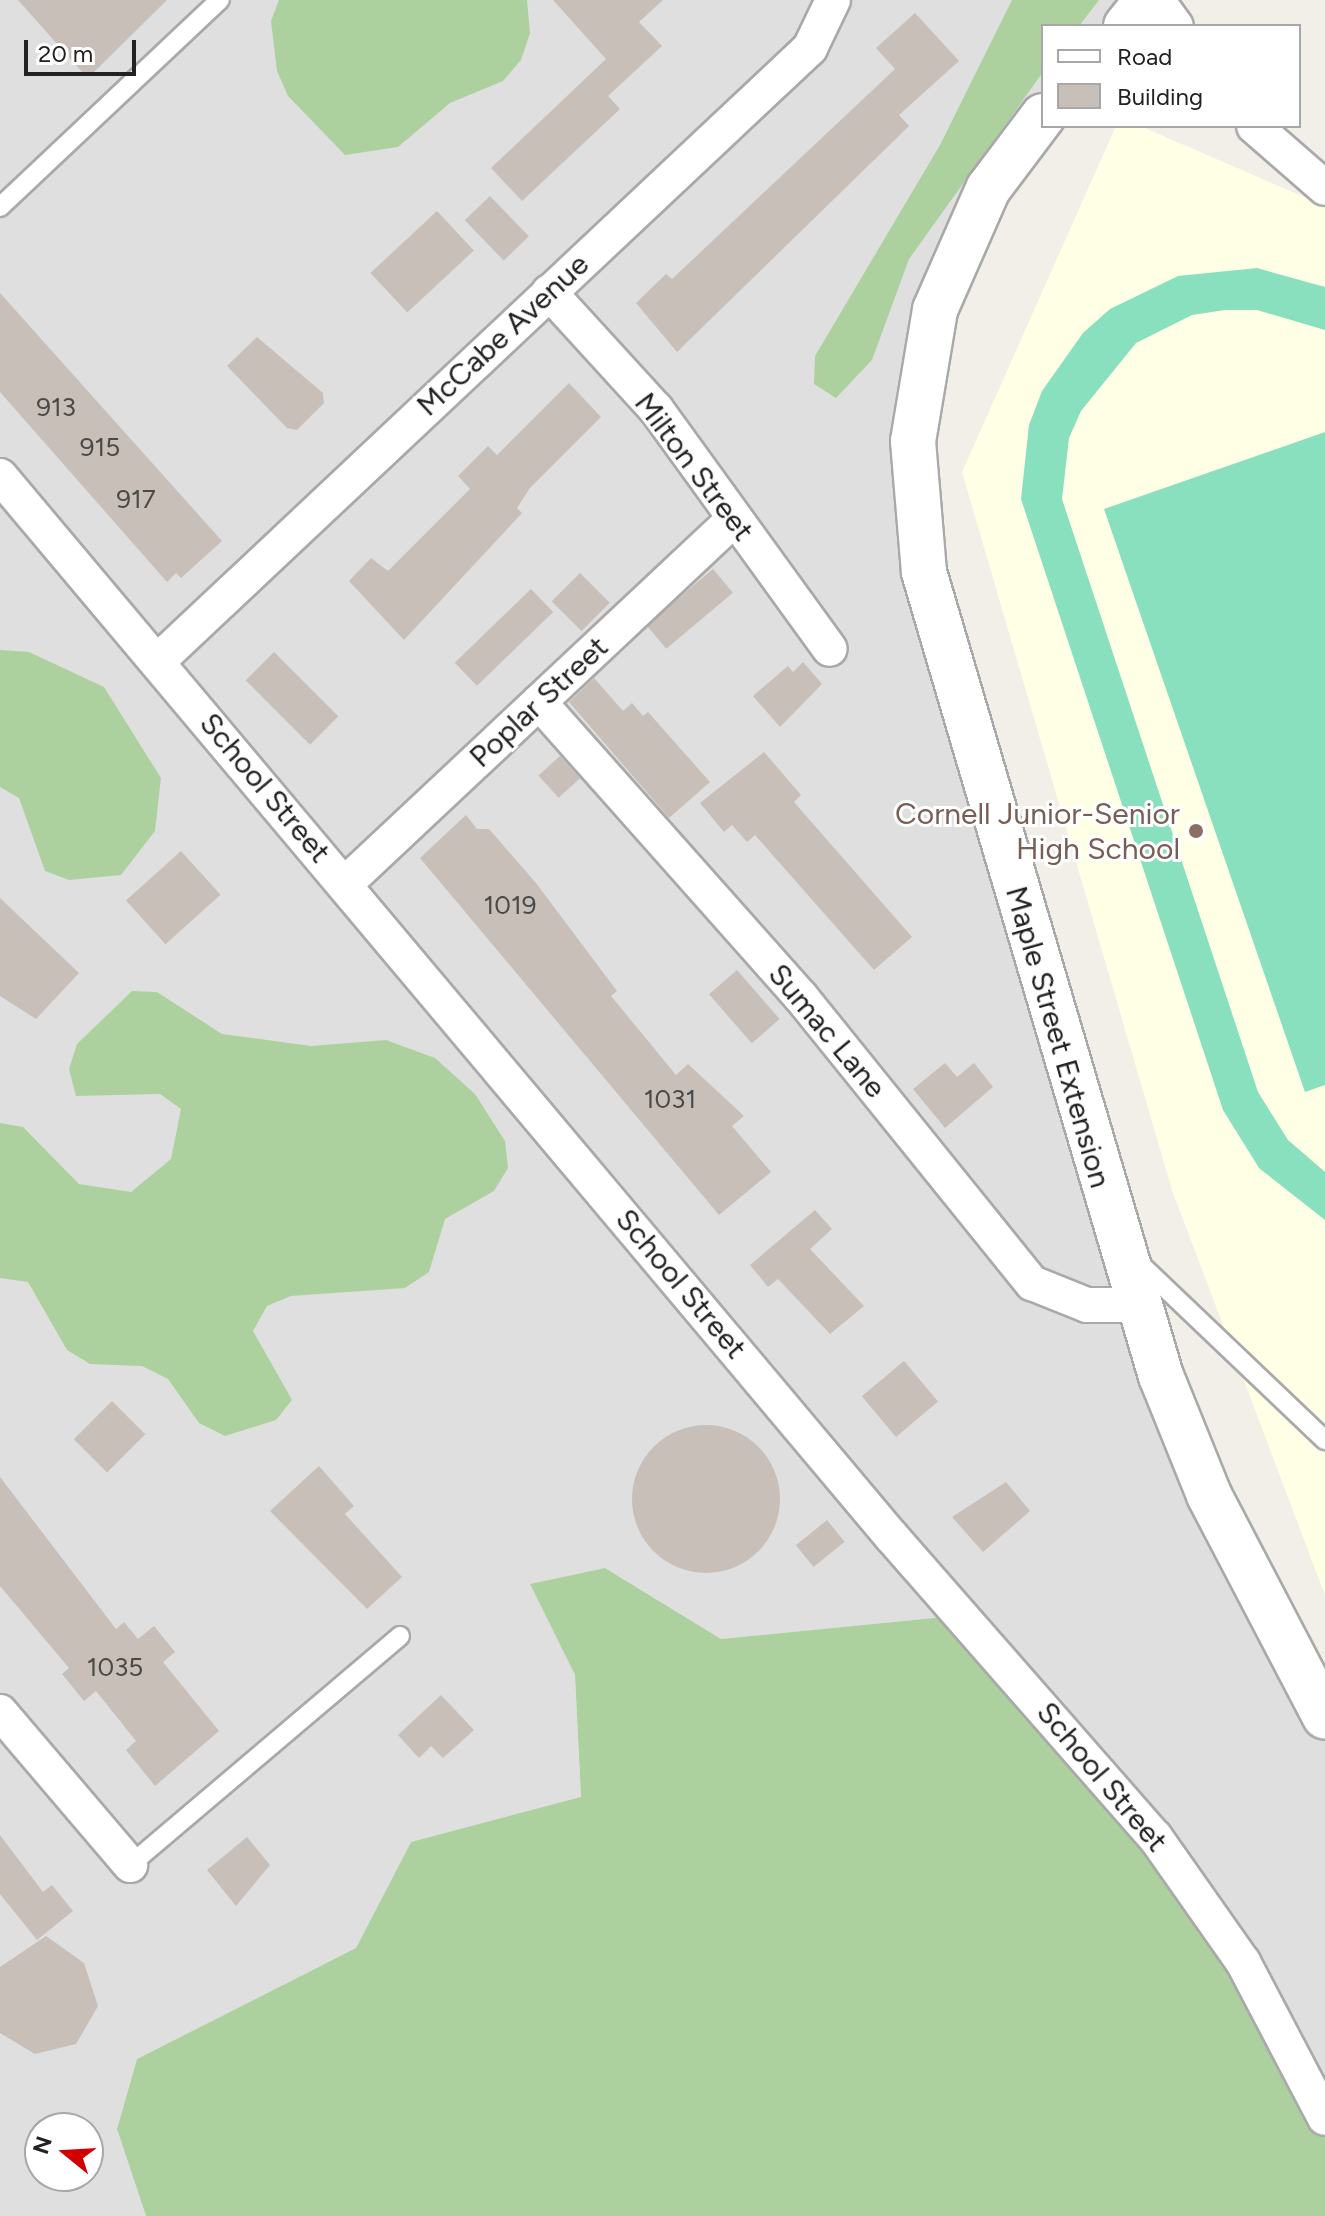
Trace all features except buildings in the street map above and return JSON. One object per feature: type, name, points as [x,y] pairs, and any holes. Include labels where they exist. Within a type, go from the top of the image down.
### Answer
[{"type":"street","name":"McCabe Avenue","points":[[158,661],[810,48],[833,0]]},
{"type":"street","points":[[1128,24],[1147,0]]},
{"type":"street","points":[[1157,0],[1175,24]]},
{"type":"street","name":"Maple Street Extension","points":[[1041,119],[988,189],[935,310],[917,396],[913,489],[939,633],[1139,1305],[1209,1495],[1325,1717]]},
{"type":"street","points":[[1256,128],[1325,188]]},
{"type":"street","name":"Milton Street","points":[[549,292],[656,409],[733,520],[830,649]]},
{"type":"street","name":"School Street","points":[[0,476],[892,1537],[1155,1837],[1243,1962],[1325,2118]]},
{"type":"street","name":"Poplar Street","points":[[345,884],[733,520]]},
{"type":"street","name":"Sumac Lane","points":[[539,702],[801,997],[1016,1266],[1056,1298],[1139,1305]]},
{"type":"street","points":[[0,1712],[130,1865]]},
{"type":"lane","points":[[0,207],[220,0]]},
{"type":"lane","points":[[1119,1245],[1325,1440]]},
{"type":"lane","points":[[130,1865],[400,1636]]},
{"type":"shaded area","points":[[0,0],[1147,0],[1128,24],[1041,24],[1041,119],[1013,154],[913,441],[1112,1224],[1325,1717],[1325,2118],[964,1615],[721,1639],[605,1568],[530,1584],[575,1675],[581,1798],[411,1842],[356,1948],[137,2059],[117,2129],[146,2216],[0,2216]]},
{"type":"shaded area","name":"Cornell Junior-Senior High School","points":[[1115,128],[1145,128],[1325,206],[1325,1595],[1172,1190],[962,472]]},
{"type":"green space","points":[[279,0],[527,0],[530,33],[521,60],[503,81],[450,103],[398,147],[345,155],[288,96],[277,71],[271,21]]},
{"type":"green space","points":[[1012,0],[1099,0],[1081,24],[1041,24],[1041,75],[909,259],[872,360],[836,398],[814,384],[815,356],[940,145]]},
{"type":"green space","points":[[1257,268],[1325,287],[1325,330],[1257,310],[1225,310],[1192,315],[1136,343],[1081,411],[1069,438],[1062,499],[1258,1092],[1288,1140],[1325,1172],[1325,1220],[1259,1168],[1223,1110],[1021,499],[1029,425],[1042,391],[1083,333],[1110,309],[1178,276]]},
{"type":"green space","points":[[1325,432],[1325,1085],[1305,1092],[1104,509]]},
{"type":"green space","points":[[0,650],[29,652],[104,687],[161,778],[155,831],[121,875],[69,880],[45,871],[19,798],[0,787]]},
{"type":"green space","points":[[132,991],[157,992],[222,1034],[311,1046],[386,1040],[435,1058],[475,1094],[505,1141],[508,1168],[494,1191],[445,1219],[429,1272],[405,1288],[291,1296],[267,1306],[253,1331],[292,1400],[276,1420],[225,1436],[199,1423],[168,1379],[142,1366],[90,1364],[67,1350],[28,1282],[0,1278],[0,1123],[23,1127],[79,1184],[131,1192],[171,1159],[181,1109],[160,1094],[76,1096],[69,1069],[77,1044]]},
{"type":"green space","points":[[605,1568],[721,1639],[964,1615],[1099,1770],[1325,2118],[1325,2216],[146,2216],[117,2129],[137,2059],[356,1948],[411,1842],[581,1797],[575,1675],[530,1584]]},
{"type":"place","name":"Cornell Junior-Senior High School","points":[[1196,831]]}]
